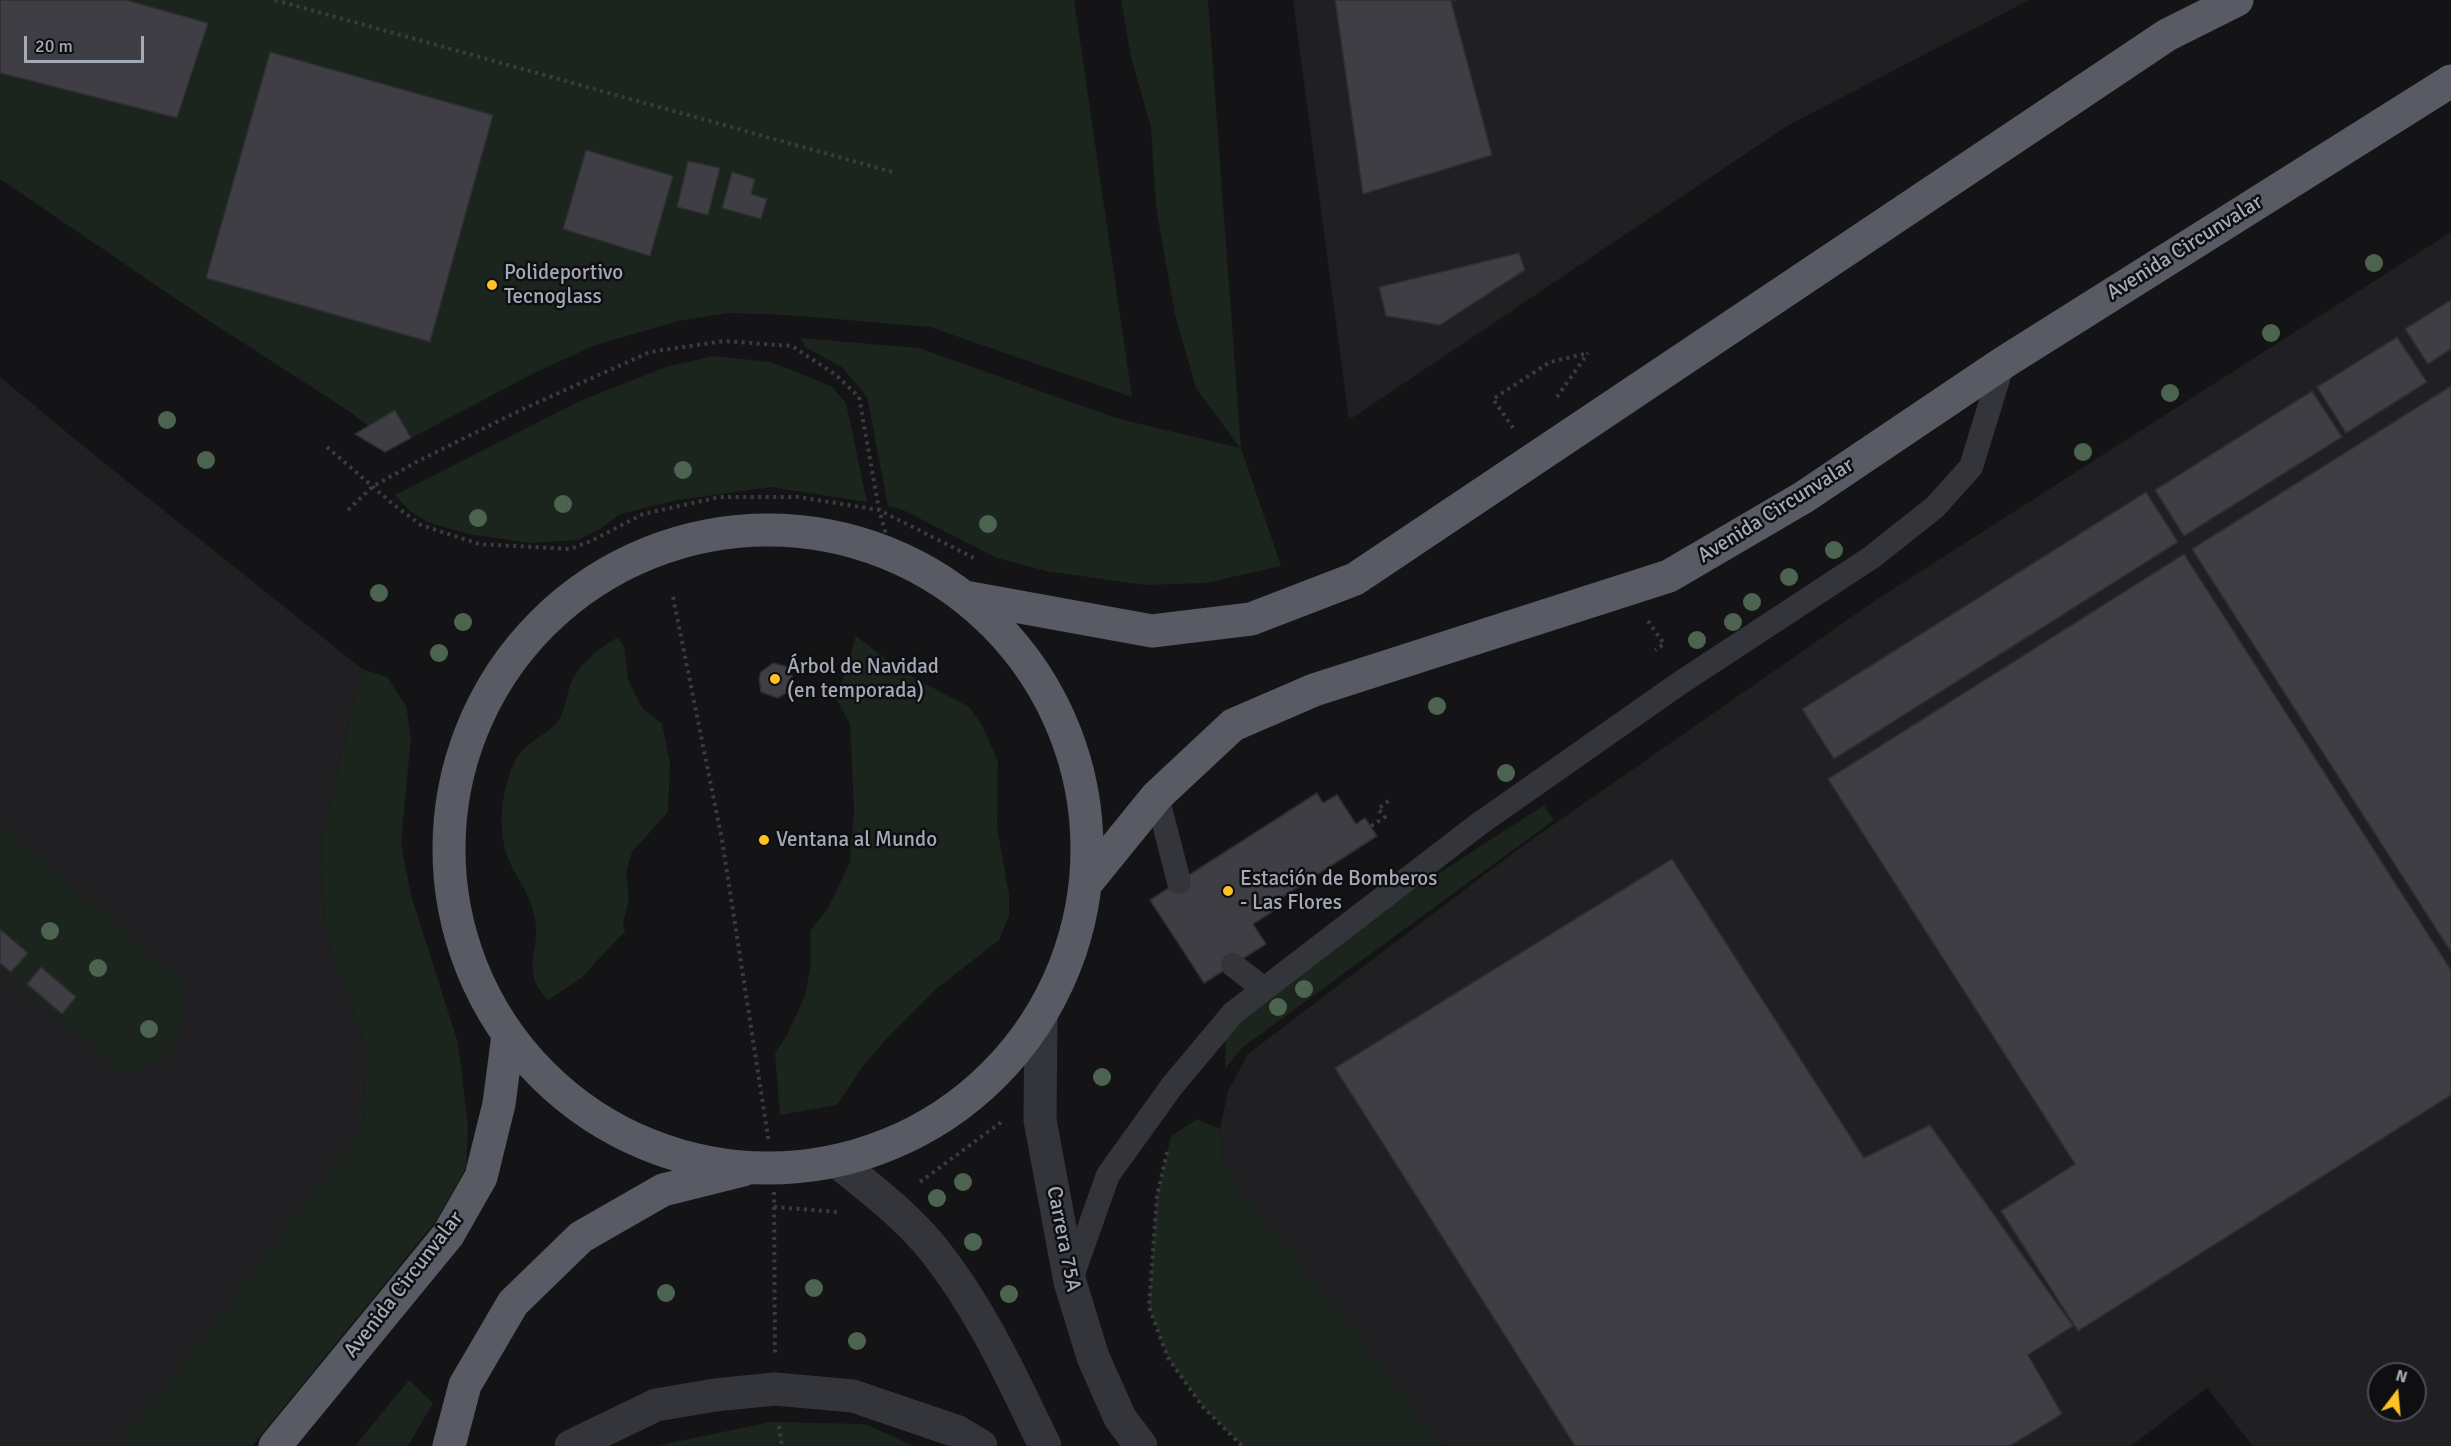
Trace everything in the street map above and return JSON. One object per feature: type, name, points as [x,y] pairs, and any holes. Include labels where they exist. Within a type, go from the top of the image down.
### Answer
[{"type":"highway","points":[[965,597],[1152,631],[1251,619],[1355,579],[2168,35],[2237,0]]},
{"type":"highway","name":"Avenida Circunvalar","points":[[1088,881],[1157,796],[1233,725],[1314,690],[1669,576],[1804,497],[2003,363],[2451,81]]},
{"type":"highway","points":[[449,1446],[465,1385],[513,1304],[581,1237],[663,1190],[764,1168],[839,1163],[901,1140],[955,1109],[1003,1068],[1041,1019],[1073,952],[1088,881],[1086,803],[1065,728],[1026,659],[965,597],[893,558],[841,539],[769,529],[698,537],[630,560],[568,598],[511,656],[470,728],[450,806],[449,886],[469,964],[508,1035],[575,1103],[660,1149],[764,1168]]},
{"type":"highway","name":"Avenida Circunvalar","points":[[275,1446],[448,1234],[476,1187],[481,1177],[499,1104],[508,1035]]},
{"type":"street","name":"Carrera 75A","points":[[1041,1019],[1040,1120],[1070,1282],[1093,1357],[1120,1418],[1141,1446]]},
{"type":"street","points":[[839,1163],[890,1204],[933,1248],[963,1288],[1007,1368],[1045,1446]]},
{"type":"street","points":[[571,1446],[656,1405],[715,1395],[775,1389],[853,1396],[956,1431],[981,1446]]},
{"type":"lane","points":[[1070,1282],[1108,1175],[1172,1086],[1233,1013],[1479,824],[1680,683],[1872,557],[1935,507],[1971,467],[2003,363]]},
{"type":"lane","points":[[1157,796],[1179,882]]},
{"type":"lane","points":[[1233,966],[1264,989]]},
{"type":"path","points":[[275,0],[896,173]]},
{"type":"path","points":[[348,510],[372,487],[420,460],[523,409],[650,352],[724,340],[792,346],[836,375],[859,397],[879,510],[893,558]]},
{"type":"path","points":[[1493,399],[1550,362],[1588,353],[1558,396],[1549,402]]},
{"type":"path","points":[[1512,428],[1521,422]]},
{"type":"path","points":[[327,447],[372,487],[422,525],[480,544],[570,549],[643,514],[720,497],[798,497],[879,510],[983,563]]},
{"type":"path","points":[[673,597],[722,840],[764,1168],[775,1389]]},
{"type":"path","points":[[1646,619],[1664,644],[1655,650]]},
{"type":"path","points":[[1371,826],[1385,817],[1378,809],[1391,799]]},
{"type":"path","points":[[1168,1146],[1157,1196],[1149,1307],[1168,1358],[1203,1407],[1242,1446]]},
{"type":"shaded area","points":[[0,0],[1074,0],[1132,397],[930,327],[787,315],[728,313],[678,321],[593,346],[536,372],[385,452],[355,434],[368,426],[350,412],[188,307],[0,179]]},
{"type":"shaded area","points":[[1121,0],[1208,0],[1241,448],[1281,566],[1206,583],[1145,585],[1046,571],[997,558],[901,509],[888,506],[867,397],[842,367],[805,347],[801,338],[919,348],[1116,418],[1240,448],[1196,388],[1175,314],[1156,207],[1151,128],[1131,57]]},
{"type":"shaded area","points":[[1293,0],[2029,0],[1787,126],[1349,420]]},
{"type":"shaded area","points":[[2451,232],[2451,1446],[2253,1446],[2207,1388],[2131,1446],[1441,1446],[1360,1339],[1239,1189],[1223,1157],[1220,1129],[1228,1091],[1248,1054],[1517,850],[1876,600]]},
{"type":"shaded area","points":[[713,356],[771,362],[831,386],[846,403],[867,502],[771,487],[677,500],[620,514],[600,529],[578,540],[530,543],[468,534],[428,522],[411,512],[395,495],[580,401],[666,367]]},
{"type":"shaded area","points":[[0,377],[362,669],[321,839],[324,928],[366,1050],[363,1129],[121,1446],[0,1446]]},
{"type":"shaded area","points":[[856,636],[903,672],[969,707],[983,727],[998,762],[997,827],[1009,894],[1009,916],[999,940],[935,990],[890,1035],[863,1066],[837,1105],[780,1115],[775,1054],[787,1035],[805,996],[811,964],[810,931],[828,908],[850,862],[854,810],[850,724],[837,700]]},
{"type":"shaded area","points":[[618,637],[624,647],[628,680],[642,708],[662,724],[670,762],[668,812],[632,852],[626,873],[629,899],[623,922],[625,931],[581,978],[548,1000],[539,989],[533,970],[535,919],[528,898],[506,853],[503,840],[503,798],[506,784],[520,752],[557,723],[573,678],[597,652]]},
{"type":"shaded area","points":[[362,669],[387,677],[406,706],[411,737],[401,843],[411,895],[458,1043],[468,1126],[466,1168],[436,1221],[252,1446],[120,1446],[363,1129],[366,1050],[324,928],[321,839]]},
{"type":"shaded area","points":[[1544,805],[1554,820],[1243,1047],[1225,1069],[1226,1027],[1401,898]]},
{"type":"shaded area","points":[[0,824],[182,983],[183,1006],[177,1039],[164,1056],[155,1063],[140,1071],[118,1069],[0,966]]},
{"type":"shaded area","points":[[1197,1119],[1220,1129],[1223,1157],[1239,1189],[1360,1339],[1441,1446],[1242,1446],[1203,1407],[1168,1358],[1149,1307],[1157,1196],[1171,1136]]},
{"type":"shaded area","points":[[409,1380],[433,1403],[408,1446],[355,1446]]},
{"type":"shaded area","points":[[770,1422],[865,1424],[914,1446],[656,1446]]},
{"type":"building","points":[[0,0],[126,0],[208,23],[177,118],[0,73]]},
{"type":"building","points":[[1335,0],[1456,0],[1451,1],[1492,155],[1363,194]]},
{"type":"building","points":[[270,52],[493,115],[430,342],[206,278]]},
{"type":"building","points":[[586,150],[673,176],[650,256],[563,229]]},
{"type":"building","points":[[688,161],[720,168],[708,215],[677,207]]},
{"type":"building","points":[[732,172],[755,179],[751,194],[767,199],[761,219],[722,208]]},
{"type":"building","points":[[1519,253],[1525,270],[1440,325],[1386,316],[1379,287]]},
{"type":"building","points":[[2451,300],[2451,349],[2428,364],[2405,329]]},
{"type":"building","points":[[2397,337],[2427,382],[2346,433],[2317,387]]},
{"type":"building","points":[[2451,386],[2451,952],[2192,549]]},
{"type":"building","points":[[2312,391],[2342,437],[2184,536],[2155,490]]},
{"type":"building","points":[[395,410],[411,438],[385,452],[355,434]]},
{"type":"building","points":[[2146,492],[2178,542],[1834,759],[1802,709]]},
{"type":"building","points":[[2184,554],[2451,970],[2451,1095],[2078,1331],[2001,1211],[2075,1164],[1828,779]]},
{"type":"building","points":[[773,663],[788,667],[792,676],[791,690],[778,698],[761,692],[759,678],[761,672]]},
{"type":"building","name":"Estación de Bomberos - Las Flores","points":[[1317,793],[1323,803],[1337,795],[1356,824],[1365,818],[1377,836],[1270,905],[1273,911],[1253,924],[1266,944],[1204,983],[1150,900]]},
{"type":"building","points":[[1672,859],[1864,1158],[1930,1125],[2073,1326],[2028,1355],[2062,1414],[2010,1446],[1575,1446],[1335,1068]]},
{"type":"building","points":[[0,929],[28,953],[11,972],[0,963]]},
{"type":"building","points":[[41,967],[76,997],[62,1014],[27,984]]},
{"type":"place","name":"Polideportivo Tecnoglass","points":[[492,285]]},
{"type":"place","name":"Árbol de Navidad (en temporada)","points":[[775,679]]},
{"type":"place","name":"Ventana al Mundo","points":[[764,840]]},
{"type":"place","name":"Estación de Bomberos - Las Flores","points":[[1228,891]]}]
